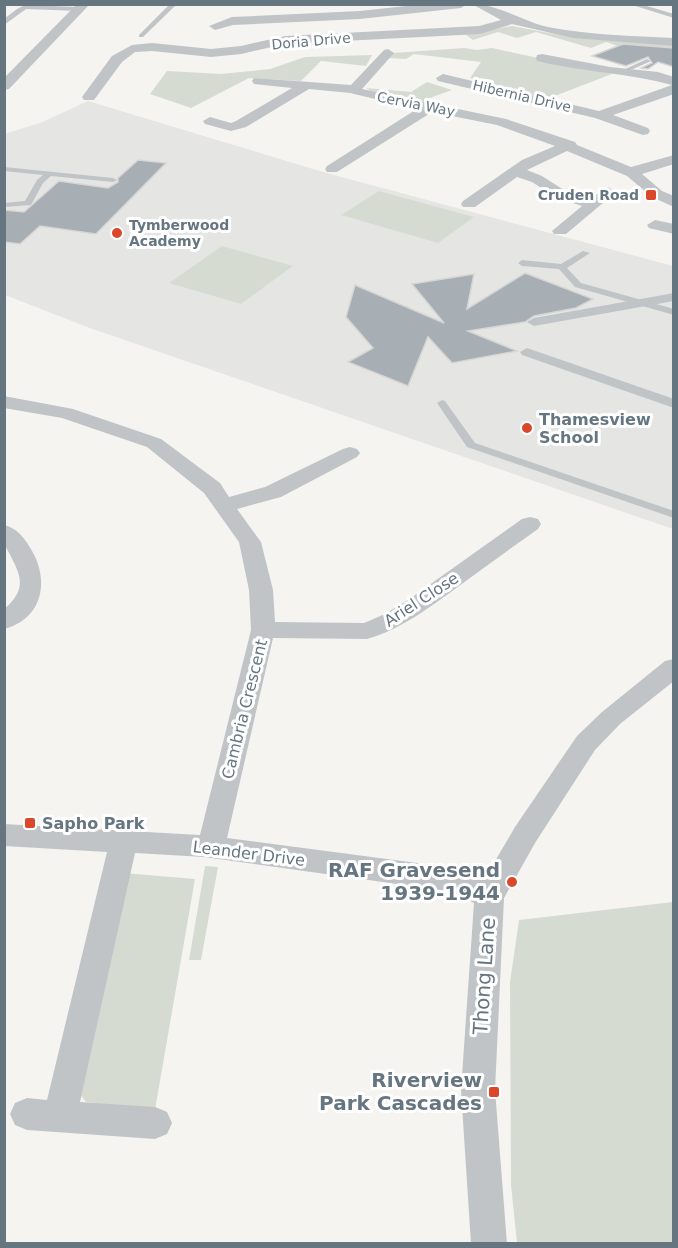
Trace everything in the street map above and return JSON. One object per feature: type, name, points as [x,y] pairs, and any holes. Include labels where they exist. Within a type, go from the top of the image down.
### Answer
[{"type":"street","points":[[215,26],[232,21],[314,18],[392,8],[461,4]]},
{"type":"street","points":[[478,4],[511,21],[563,33],[674,42]]},
{"type":"street","points":[[4,86],[82,7]]},
{"type":"street","name":"Doria Drive","points":[[108,94],[91,95],[117,59],[132,49],[152,47],[211,53],[241,50],[285,40],[480,30],[511,21]]},
{"type":"street","points":[[354,89],[388,53]]},
{"type":"street","points":[[542,58],[610,71],[658,76],[674,82]]},
{"type":"street","name":"Hibernia Drive","points":[[443,78],[600,115],[643,131]]},
{"type":"street","name":"Cervia Way","points":[[259,81],[354,89],[358,92],[501,122],[570,145],[632,173],[660,196],[674,202]]},
{"type":"street","points":[[210,128],[241,124],[305,86]]},
{"type":"street","points":[[600,115],[674,89]]},
{"type":"street","points":[[332,169],[431,106]]},
{"type":"street","points":[[469,204],[532,160],[570,145]]},
{"type":"street","points":[[632,173],[641,168],[674,159]]},
{"type":"street","points":[[515,171],[537,179],[566,197],[593,204]]},
{"type":"street","points":[[560,231],[608,192]]},
{"type":"street","points":[[655,225],[674,229]]},
{"type":"street","points":[[534,322],[674,297]]},
{"type":"street","points":[[527,352],[674,404]]},
{"type":"street","name":"Cambria Crescent","points":[[4,402],[66,413],[154,443],[212,488],[250,542],[261,590],[263,630],[211,847]]},
{"type":"street","points":[[226,505],[273,492],[350,453]]},
{"type":"street","name":"Ariel Close","points":[[263,630],[367,631],[393,620],[419,603],[530,524]]},
{"type":"street","points":[[4,532],[18,545],[24,557],[31,589],[21,608],[4,621]]},
{"type":"street","name":"Thong Lane","points":[[489,1244],[478,1090],[489,897],[525,836],[586,743],[611,718],[674,667]]},
{"type":"street","name":"Leander Drive","points":[[4,835],[211,847],[440,878],[467,885],[489,897]]},
{"type":"street","points":[[60,1117],[124,841]]},
{"type":"street","points":[[27,1114],[155,1122]]},
{"type":"lane","points":[[141,36],[174,4]]},
{"type":"lane","points":[[632,4],[674,16]]},
{"type":"lane","points":[[4,23],[26,7],[82,7]]},
{"type":"lane","points":[[624,71],[647,61]]},
{"type":"lane","points":[[4,169],[113,180]]},
{"type":"lane","points":[[4,205],[28,203],[40,182],[49,174]]},
{"type":"lane","points":[[522,263],[562,267],[586,253]]},
{"type":"lane","points":[[562,267],[578,285],[674,312]]},
{"type":"lane","points":[[442,403],[471,445],[674,515]]},
{"type":"shaded area","points":[[512,26],[576,38],[673,45],[673,54],[641,54],[606,42],[591,48],[536,32],[517,38],[498,32],[473,40],[465,34]]},
{"type":"shaded area","points":[[464,48],[477,50],[492,48],[612,74],[547,99],[470,78],[481,62],[414,54],[406,59],[388,58],[393,53]]},
{"type":"shaded area","points":[[372,55],[366,66],[321,61],[301,81],[249,78],[191,108],[150,94],[167,71],[221,74],[270,69],[305,57]]},
{"type":"shaded area","points":[[427,82],[452,90],[427,99],[433,104],[374,93],[366,88],[411,92]]},
{"type":"shaded area","name":"Thamesview School","points":[[88,101],[323,172],[673,266],[673,529],[87,327],[5,295],[4,134],[40,123]]},
{"type":"shaded area","points":[[379,191],[474,217],[438,243],[341,215]]},
{"type":"shaded area","points":[[222,246],[293,266],[241,304],[169,283]]},
{"type":"shaded area","points":[[205,866],[218,867],[201,960],[189,960]]},
{"type":"shaded area","points":[[124,873],[195,879],[155,1110],[86,1102],[79,1093]]},
{"type":"shaded area","points":[[673,902],[673,1243],[517,1243],[511,1185],[510,982],[519,920]]},
{"type":"building","points":[[623,44],[674,48],[674,67],[658,62],[648,69],[641,68],[652,63],[648,57],[626,66],[592,56]]},
{"type":"building","points":[[138,160],[166,163],[96,234],[40,226],[20,244],[4,242],[4,210],[24,212],[59,181],[108,188],[118,182],[118,178]]},
{"type":"building","points":[[525,273],[593,299],[576,308],[534,316],[525,322],[468,331],[517,351],[452,363],[428,337],[408,386],[348,362],[373,348],[346,317],[355,285],[444,323],[412,284],[474,274],[467,309]]},
{"type":"place","name":"Cruden Road","points":[[651,195]]},
{"type":"place","name":"Tymberwood Academy","points":[[117,233]]},
{"type":"place","name":"Thamesview School","points":[[527,428]]},
{"type":"place","name":"Sapho Park","points":[[30,823]]},
{"type":"place","name":"RAF Gravesend 1939-1944","points":[[512,882]]},
{"type":"place","name":"Riverview Park Cascades","points":[[494,1092]]}]
